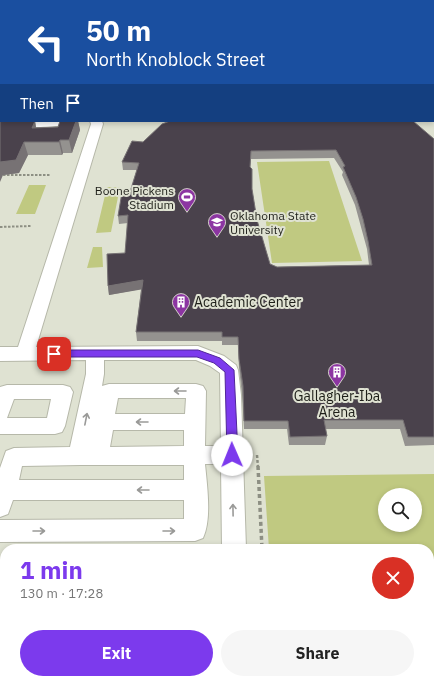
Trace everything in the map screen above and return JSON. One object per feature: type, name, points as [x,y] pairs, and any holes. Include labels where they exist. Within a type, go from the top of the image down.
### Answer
[{"type":"street","points":[[0,124],[62,122]]},
{"type":"street","points":[[25,354],[95,126]]},
{"type":"street","points":[[88,457],[95,374],[95,353]]},
{"type":"street","points":[[0,354],[198,353],[217,361],[229,370],[234,544]]},
{"type":"street","points":[[0,531],[195,530],[196,490],[194,456],[196,391],[108,391],[104,422],[88,457]]},
{"type":"street","points":[[0,412],[7,392],[64,392],[55,426],[0,426]]},
{"type":"street","points":[[104,422],[195,422]]},
{"type":"street","points":[[196,490],[2,499],[14,457],[232,455]]},
{"type":"path","points":[[3,176],[50,175]]},
{"type":"path","points":[[0,227],[31,226]]},
{"type":"path","points":[[258,455],[262,544]]},
{"type":"green space","points":[[329,161],[362,261],[272,263],[257,162]]},
{"type":"green space","points":[[29,185],[46,185],[35,214],[16,214]]},
{"type":"green space","points":[[107,187],[120,187],[111,232],[96,233]]},
{"type":"green space","points":[[93,247],[102,247],[103,267],[87,268]]},
{"type":"green space","points":[[434,474],[434,544],[269,544],[264,476]]},
{"type":"building","points":[[0,122],[35,122],[32,128],[58,127],[60,122],[76,122],[69,140],[60,140],[59,142],[24,142],[16,160],[0,162]]},
{"type":"building","points":[[167,122],[414,122],[434,139],[434,437],[408,437],[403,420],[324,420],[327,436],[290,437],[288,421],[244,421],[243,386],[239,359],[238,337],[222,337],[222,332],[136,332],[143,280],[108,286],[107,254],[125,253],[128,215],[118,216],[122,192],[130,192],[139,163],[122,162],[132,141],[143,142],[162,124]],"holes":[[[336,150],[345,166],[343,167],[356,197],[363,219],[372,265],[277,267],[270,264],[257,220],[252,189],[252,169],[250,167],[251,151]]]},
{"type":"place","name":"Boone Pickens Stadium","points":[[187,212]]},
{"type":"place","name":"Oklahoma State University","points":[[217,237]]},
{"type":"place","name":"Academic Center","points":[[181,317]]},
{"type":"place","name":"Gallagher-Iba Arena","points":[[337,387]]},
{"type":"route","points":[[54,354],[198,353],[217,361],[229,370],[232,455]]}]
